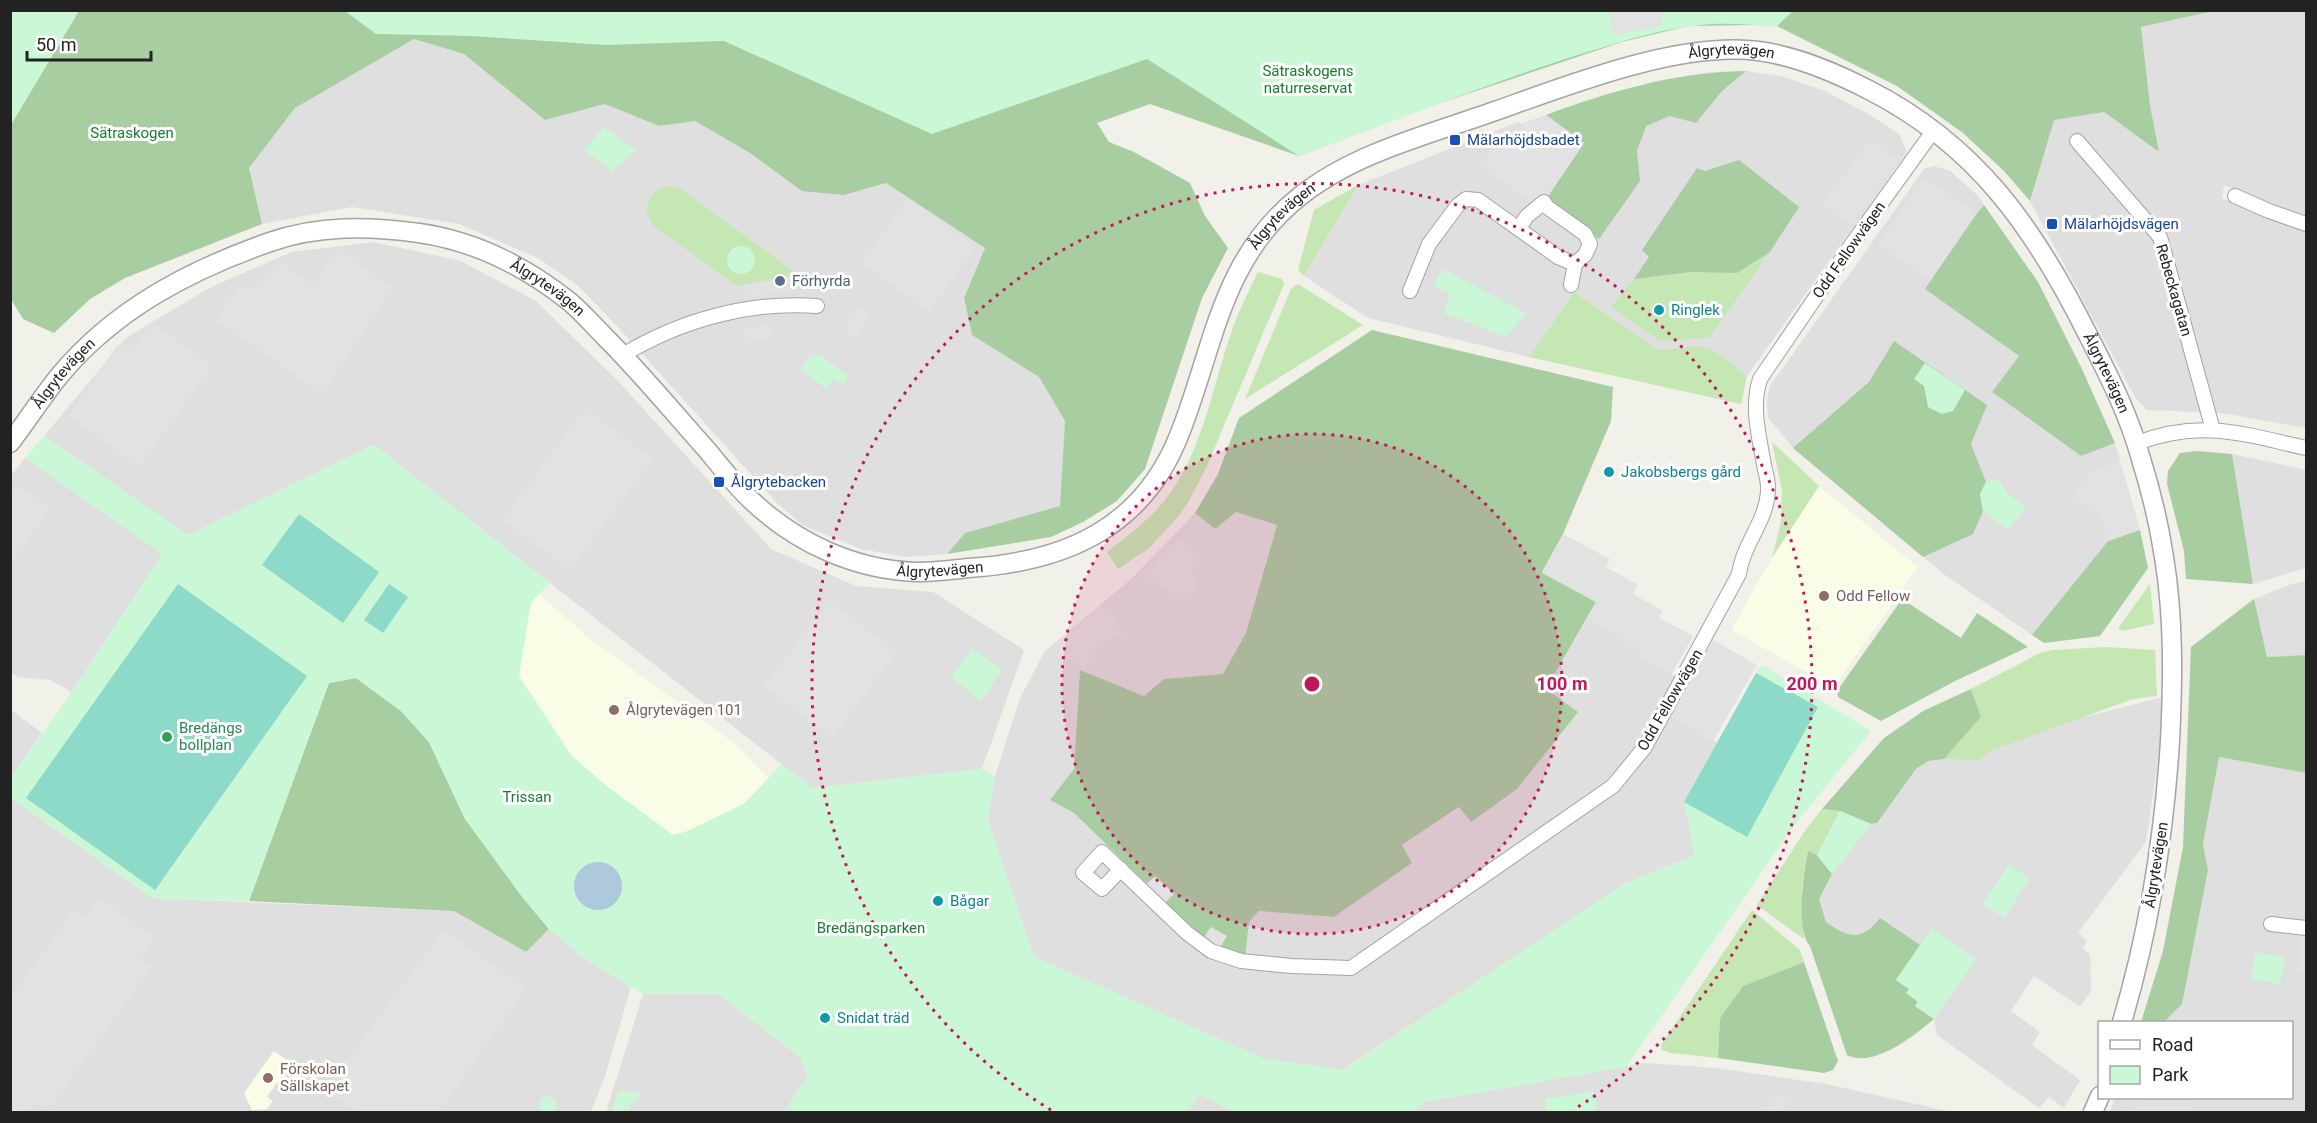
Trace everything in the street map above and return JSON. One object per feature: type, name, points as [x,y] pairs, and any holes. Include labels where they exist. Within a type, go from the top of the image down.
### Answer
[{"type":"street","name":"Ålgrytevägen","points":[[10,443],[60,375],[88,345],[119,317],[166,287],[222,259],[284,237],[328,228],[364,227],[437,236],[472,246],[509,261],[574,305],[623,355],[750,500],[797,537],[840,557],[875,567],[918,572],[1037,560],[1093,537],[1131,509],[1150,490],[1166,464],[1183,427],[1213,328],[1241,263],[1275,218],[1305,192],[1338,171],[1377,153],[1522,101],[1642,63],[1703,51],[1760,51],[1799,60],[1837,74],[1887,99],[1934,130],[1972,162],[2009,203],[2040,248],[2075,308],[2121,400],[2137,443],[2164,552],[2171,627],[2172,701],[2167,787],[2156,876],[2141,950],[2123,1021]]},
{"type":"street","name":"Odd Fellowvägen","points":[[1120,869],[1188,933],[1211,951],[1241,961],[1290,966],[1351,968],[1613,786],[1645,747],[1739,573],[1741,560],[1765,512],[1768,490],[1755,414],[1756,392],[1760,379],[1854,241],[1934,130]]},
{"type":"street","name":"Rebeckagatan","points":[[2076,141],[2160,237],[2213,430]]},
{"type":"street","points":[[2235,196],[2307,224]]},
{"type":"street","points":[[1410,291],[1430,244],[1458,205],[1466,199],[1478,200],[1558,257],[1575,264]]},
{"type":"street","points":[[1519,228],[1527,216],[1544,202],[1547,207],[1585,234],[1590,244],[1585,255],[1575,264],[1571,285]]},
{"type":"street","points":[[623,355],[652,337],[707,317],[791,304],[818,306]]},
{"type":"street","points":[[2137,443],[2184,429],[2244,434],[2307,448]]},
{"type":"street","points":[[2271,924],[2307,928]]},
{"type":"shaded area","points":[[1609,11],[1661,11],[1662,26],[1613,35]]},
{"type":"shaded area","points":[[2214,11],[2306,11],[2306,215],[2272,205],[2224,185],[2222,198],[2277,221],[2306,229],[2306,428],[2222,413],[2147,410],[2135,397],[2030,201],[2053,120],[2104,112],[2159,152],[2150,105],[2141,27]]},
{"type":"shaded area","points":[[414,39],[464,54],[545,120],[605,104],[659,126],[695,121],[750,153],[844,195],[886,183],[985,248],[964,298],[972,334],[1039,377],[1065,421],[1060,506],[965,533],[947,554],[906,557],[861,549],[802,525],[778,504],[577,285],[538,258],[459,224],[352,207],[262,224],[249,168],[295,108]]},
{"type":"shaded area","points":[[1746,71],[1784,77],[1825,91],[1870,115],[1899,134],[1907,152],[1747,376],[1709,349],[1697,345],[1668,351],[1657,349],[1574,292],[1529,357],[1368,318],[1304,276],[1358,185],[1518,122],[1521,124],[1655,81],[1710,72]]},
{"type":"shaded area","points":[[1546,115],[1584,143],[1540,208],[1480,166],[1503,133],[1514,140],[1524,130],[1521,124]]},
{"type":"shaded area","points":[[1870,139],[1899,160],[1851,226],[1822,205]]},
{"type":"shaded area","points":[[1934,166],[1950,171],[1977,195],[1984,205],[1925,289],[2019,356],[1992,392],[2081,456],[2115,443],[2140,530],[2108,541],[2032,635],[1945,575],[1793,448],[1768,417],[1767,401],[1770,386],[1924,169]]},
{"type":"shaded area","points":[[1924,177],[1977,213],[1930,280],[1878,244]]},
{"type":"shaded area","points":[[908,198],[976,247],[929,312],[861,263]]},
{"type":"shaded area","points":[[374,242],[461,261],[536,301],[618,381],[771,549],[856,586],[933,592],[1024,650],[982,769],[812,788],[374,445],[188,535],[44,436],[126,338],[209,288],[292,252]]},
{"type":"shaded area","points":[[338,248],[393,289],[322,394],[216,320],[239,286],[252,290],[279,261],[313,285]]},
{"type":"shaded area","name":"Förhyrda","points":[[793,275],[796,289],[751,297],[737,286]]},
{"type":"shaded area","name":"Förhyrda","points":[[860,307],[871,314],[855,338],[844,330]]},
{"type":"shaded area","points":[[152,322],[213,366],[139,468],[69,416],[118,344],[130,352]]},
{"type":"shaded area","name":"Förhyrda","points":[[770,323],[773,336],[746,343],[743,330]]},
{"type":"shaded area","points":[[585,408],[653,459],[570,570],[502,520]]},
{"type":"shaded area","points":[[2232,454],[2306,470],[2306,568],[2253,584]]},
{"type":"shaded area","points":[[25,458],[163,554],[72,692],[50,680],[18,677],[11,672],[10,477]]},
{"type":"shaded area","points":[[2120,462],[2140,530],[2108,541],[2101,516],[2073,497],[2091,470]]},
{"type":"shaded area","points":[[18,484],[51,508],[11,564],[11,495]]},
{"type":"shaded area","name":"Odd Fellow","points":[[1819,486],[1918,567],[1834,687],[1731,630],[1772,558]]},
{"type":"shaded area","points":[[1236,512],[1277,525],[1246,633],[1223,674],[1164,679],[1144,696],[1080,670],[1074,770],[1050,800],[1074,813],[1165,903],[1204,938],[1220,948],[1245,957],[1249,922],[1259,911],[1334,917],[1412,863],[1402,845],[1460,807],[1471,822],[1577,712],[1546,689],[1587,619],[1643,650],[1639,657],[1688,684],[1670,716],[1717,743],[1684,802],[1695,855],[1624,884],[1343,1070],[1264,1059],[1034,957],[988,820],[995,776],[1020,698],[1045,651],[1130,580],[1195,513],[1215,529]]},
{"type":"shaded area","points":[[299,514],[379,572],[343,623],[262,565]]},
{"type":"shaded area","points":[[1563,534],[1610,559],[1606,567],[1638,585],[1633,594],[1663,611],[1659,618],[1693,636],[1671,675],[1639,657],[1642,650],[1587,619],[1596,602],[1542,573]]},
{"type":"shaded area","points":[[1179,538],[1200,563],[1191,572],[1198,585],[1186,602],[1146,578],[1163,552]]},
{"type":"shaded area","points":[[2306,581],[2306,655],[2267,657],[2254,599]]},
{"type":"shaded area","name":"Bredängs bollplan","points":[[178,584],[307,676],[155,890],[26,798]]},
{"type":"shaded area","points":[[389,584],[408,597],[383,633],[364,620]]},
{"type":"shaded area","name":"Ålgrytevägen 101","points":[[539,594],[589,638],[734,743],[769,778],[744,804],[685,832],[673,835],[603,783],[571,755],[519,676],[531,602]]},
{"type":"shaded area","points":[[830,601],[897,652],[833,738],[763,686]]},
{"type":"shaded area","points":[[1100,606],[1115,619],[1124,635],[1102,643],[1085,668],[1057,653],[1074,629]]},
{"type":"shaded area","points":[[1713,640],[1757,665],[1713,741],[1670,716]]},
{"type":"shaded area","points":[[1756,673],[1818,707],[1747,837],[1684,802]]},
{"type":"shaded area","points":[[2167,696],[2146,842],[2078,933],[2087,941],[2083,948],[2090,955],[2091,991],[2080,1007],[2034,976],[2011,1011],[2040,1032],[2032,1045],[2080,1080],[2064,1108],[2049,1097],[2039,1108],[1937,1035],[1934,1019],[1872,929],[1852,936],[1837,930],[1826,922],[1819,899],[1832,874],[1871,824],[1877,823],[1916,769],[1928,761],[1944,759],[1978,761],[1990,751],[2073,720]]},
{"type":"shaded area","points":[[11,710],[42,733],[11,778]]},
{"type":"shaded area","points":[[2219,757],[2306,773],[2306,1112],[2110,1112],[2115,1099],[2293,1099],[2293,1021],[2165,1021],[2182,1004],[2208,870],[2203,844]]},
{"type":"shaded area","points":[[11,798],[152,898],[454,911],[526,952],[549,929],[584,958],[631,987],[605,1076],[591,1112],[11,1112]]},
{"type":"shaded area","points":[[593,862],[603,862],[615,869],[622,881],[622,891],[615,903],[603,910],[593,910],[578,899],[574,891],[574,881],[585,866]]},
{"type":"shaded area","points":[[1156,876],[1174,894],[1165,903],[1147,884]]},
{"type":"shaded area","points":[[99,897],[155,938],[141,959],[152,967],[48,1111],[37,1103],[30,1112],[11,1111],[11,997],[73,910],[84,918]]},
{"type":"shaded area","points":[[1211,927],[1227,936],[1220,948],[1204,938]]},
{"type":"shaded area","points":[[444,929],[526,989],[439,1112],[357,1112],[324,1091]]},
{"type":"shaded area","points":[[2299,937],[2306,938],[2306,972],[2298,972]]},
{"type":"shaded area","points":[[643,994],[718,994],[800,1057],[808,1076],[784,1112],[606,1112]]},
{"type":"shaded area","name":"Förskolan Sällskapet","points":[[274,1051],[291,1063],[267,1097],[273,1101],[267,1109],[252,1110],[244,1093]]},
{"type":"shaded area","points":[[1644,1063],[1718,1068],[1826,1084],[1952,1112],[1416,1112],[1424,1102]]},
{"type":"shaded area","points":[[1776,1093],[1789,1101],[1781,1112],[1760,1112]]},
{"type":"shaded area","points":[[1199,1094],[1234,1112],[1187,1112]]},
{"type":"shaded area","points":[[2140,1099],[2196,1099],[2191,1112],[2135,1112]]},
{"type":"green space","points":[[10,11],[79,11],[11,125]]},
{"type":"green space","name":"Sätraskogen","points":[[11,11],[2214,11],[2141,27],[2150,105],[2159,152],[2104,112],[2054,120],[2030,201],[2004,171],[1963,133],[1897,86],[1777,26],[1688,26],[1622,42],[1428,107],[1299,156],[1150,104],[1097,123],[1109,142],[1134,152],[1190,183],[1205,216],[1228,248],[1202,298],[1145,469],[1117,501],[1083,522],[1051,537],[947,554],[965,533],[1060,506],[1065,421],[1039,377],[972,335],[964,298],[985,248],[886,183],[844,195],[802,191],[750,153],[695,121],[659,126],[605,104],[545,120],[464,54],[414,39],[295,108],[249,168],[262,224],[125,278],[90,299],[54,333],[23,319],[11,299]]},
{"type":"green space","name":"Sätraskogens naturreservat","points":[[345,11],[1793,11],[1777,26],[1700,25],[1670,30],[1581,54],[1440,103],[1299,156],[1147,59],[932,134],[724,41],[605,45],[471,36],[376,34]]},
{"type":"green space","points":[[1746,71],[1722,91],[1696,123],[1670,116],[1646,126],[1637,151],[1640,181],[1599,239],[1544,202],[1584,143],[1546,115],[1645,84],[1695,75]]},
{"type":"green space","points":[[604,127],[636,150],[612,171],[584,150]]},
{"type":"green space","points":[[1739,160],[1799,207],[1770,252],[1737,273],[1690,272],[1634,279],[1649,257],[1642,250],[1697,168],[1705,171]]},
{"type":"green space","points":[[1358,185],[1304,276],[1298,270],[1314,210]]},
{"type":"green space","points":[[667,186],[681,189],[801,277],[803,287],[796,289],[793,276],[737,286],[655,227],[650,221],[648,203],[655,193]]},
{"type":"green space","points":[[1984,205],[2038,282],[2082,369],[2115,443],[2081,456],[1992,392],[2019,356],[1925,289]]},
{"type":"green space","points":[[741,246],[751,250],[755,260],[751,270],[741,274],[731,270],[727,260],[731,250]]},
{"type":"green space","points":[[1770,252],[1709,338],[1659,340],[1611,307],[1634,279],[1690,272],[1737,273]]},
{"type":"green space","points":[[1443,269],[1526,313],[1506,337],[1444,313],[1450,293],[1433,286]]},
{"type":"green space","points":[[1258,272],[1282,279],[1284,284],[1206,468],[1178,517],[1148,549],[1118,569],[1107,552],[1158,508],[1179,480],[1190,458],[1237,317]]},
{"type":"green space","points":[[1298,284],[1363,325],[1245,399],[1291,289]]},
{"type":"green space","points":[[1574,292],[1657,349],[1695,346],[1709,349],[1722,357],[1747,376],[1741,404],[1529,357]]},
{"type":"green space","points":[[1372,330],[1613,387],[1611,421],[1563,534],[1542,572],[1596,602],[1546,689],[1578,712],[1517,789],[1471,822],[1459,807],[1402,845],[1412,863],[1334,917],[1259,911],[1249,922],[1245,957],[1220,948],[1211,927],[1204,938],[1165,903],[1156,876],[1147,884],[1074,813],[1050,800],[1074,769],[1080,670],[1144,696],[1164,679],[1223,674],[1246,633],[1277,525],[1236,512],[1215,529],[1195,513],[1218,474],[1239,418]]},
{"type":"green space","points":[[1894,341],[1987,405],[1971,444],[1986,482],[1980,494],[1983,511],[1973,534],[1923,557],[1793,448],[1869,382]]},
{"type":"green space","points":[[819,354],[848,376],[843,384],[834,379],[826,389],[801,369],[809,358]]},
{"type":"green space","points":[[1925,363],[1965,390],[1953,411],[1942,414],[1928,407],[1924,386],[1914,379]]},
{"type":"green space","name":"Bredängsparken","points":[[44,436],[188,535],[374,445],[550,583],[531,602],[519,676],[571,755],[603,783],[673,835],[685,832],[744,804],[782,764],[813,788],[982,769],[995,776],[988,820],[1034,957],[1264,1059],[1344,1070],[1624,884],[1695,855],[1684,802],[1762,665],[1871,731],[1793,827],[1626,1067],[1425,1102],[1416,1112],[1234,1112],[1199,1094],[1187,1112],[784,1112],[808,1076],[800,1057],[718,994],[643,994],[584,958],[549,929],[523,898],[465,819],[429,742],[401,711],[356,678],[329,683],[249,901],[152,898],[11,798],[11,778],[72,692],[162,554],[25,458]]},
{"type":"green space","points":[[1772,442],[1819,486],[1772,558],[1781,522],[1782,490]]},
{"type":"green space","points":[[2197,451],[2232,454],[2253,584],[2186,579],[2184,551],[2167,484],[2168,471],[2180,453]]},
{"type":"green space","points":[[1999,479],[2007,493],[2026,508],[2008,530],[1983,511],[1980,494],[1986,482]]},
{"type":"green space","points":[[2140,530],[2148,568],[2100,636],[2044,643],[2032,635],[2108,541]]},
{"type":"green space","points":[[2150,584],[2154,624],[2123,631],[2118,628]]},
{"type":"green space","points":[[1902,599],[1961,638],[1977,613],[2028,647],[1955,681],[1881,721],[1838,697],[1837,691]]},
{"type":"green space","points":[[2254,599],[2267,657],[2306,655],[2306,773],[2219,757],[2203,844],[2208,870],[2182,1004],[2165,1021],[2141,1021],[2163,951],[2183,847],[2191,647]]},
{"type":"green space","points":[[2106,647],[2155,650],[2157,696],[2133,699],[1990,751],[1978,761],[1944,759],[1981,717],[1971,689],[2042,652]]},
{"type":"green space","points":[[972,648],[1002,670],[981,701],[951,677]]},
{"type":"green space","points":[[356,678],[401,711],[429,742],[465,819],[523,898],[549,929],[526,952],[454,911],[249,901],[329,683]]},
{"type":"green space","points":[[1971,689],[1981,717],[1944,759],[1928,761],[1916,769],[1877,823],[1871,824],[1840,811],[1822,809],[1884,738],[1923,711]]},
{"type":"green space","points":[[1822,809],[1840,811],[1817,855],[1808,851],[1802,887],[1804,939],[1757,905],[1804,832]]},
{"type":"green space","points":[[1840,811],[1871,824],[1832,874],[1817,855]]},
{"type":"green space","points":[[1808,851],[1817,855],[1832,874],[1819,899],[1826,922],[1841,932],[1854,935],[1867,931],[1880,918],[1920,945],[1896,980],[1909,989],[1918,1002],[1915,1006],[1934,1019],[1905,1041],[1869,1058],[1847,1055],[1810,946],[1805,938],[1802,900]]},
{"type":"green space","points":[[2009,864],[2030,879],[2004,918],[1983,904]]},
{"type":"green space","points":[[1752,910],[1800,950],[1804,962],[1743,986],[1720,1018],[1718,1058],[1662,1050],[1661,1045]]},
{"type":"green space","points":[[1932,928],[1976,959],[1934,1019],[1915,1006],[1918,1002],[1906,993],[1909,989],[1896,980]]},
{"type":"green space","points":[[2255,952],[2285,957],[2280,984],[2251,979]]},
{"type":"green space","points":[[1804,962],[1838,1061],[1833,1070],[1824,1073],[1718,1058],[1720,1018],[1743,986]]},
{"type":"green space","points":[[622,1091],[637,1092],[641,1095],[632,1103],[627,1112],[612,1111],[617,1094]]},
{"type":"green space","points":[[1593,1092],[1598,1106],[1592,1112],[1546,1112],[1545,1099]]},
{"type":"green space","points":[[548,1096],[554,1099],[557,1105],[554,1111],[548,1114],[542,1111],[539,1105],[542,1099]]},
{"type":"place","name":"Mälarhöjdsbadet","points":[[1455,140]]},
{"type":"place","name":"Mälarhöjdsvägen","points":[[2052,224]]},
{"type":"place","name":"Förhyrda","points":[[780,281]]},
{"type":"place","name":"Ringlek","points":[[1659,310]]},
{"type":"place","name":"Jakobsbergs gård","points":[[1609,472]]},
{"type":"place","name":"Ålgrytebacken","points":[[719,482]]},
{"type":"place","name":"Odd Fellow","points":[[1824,596]]},
{"type":"place","name":"Ålgrytevägen 101","points":[[614,710]]},
{"type":"place","name":"Bredängs bollplan","points":[[167,737]]},
{"type":"place","name":"Bågar","points":[[938,901]]},
{"type":"place","name":"Snidat träd","points":[[825,1018]]},
{"type":"place","name":"Förskolan Sällskapet","points":[[268,1078]]},
{"type":"park label","name":"Trissan","points":[[527,797]]}]
